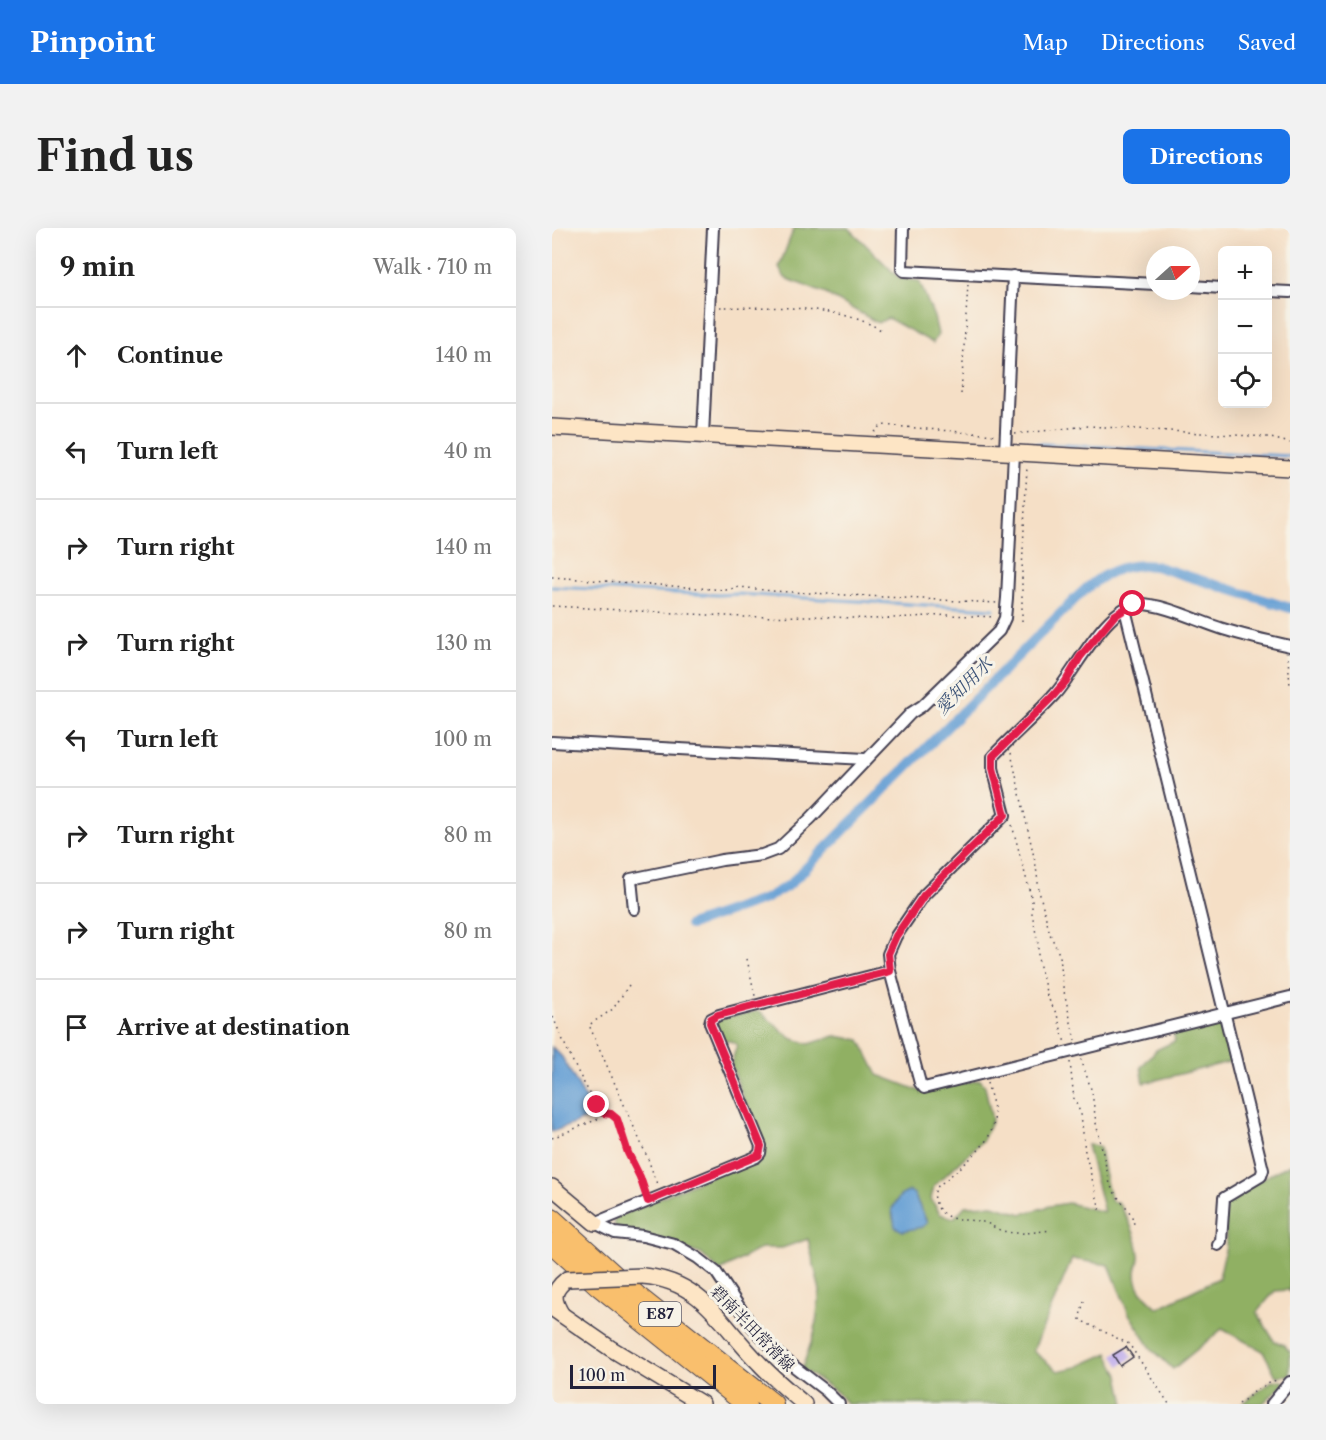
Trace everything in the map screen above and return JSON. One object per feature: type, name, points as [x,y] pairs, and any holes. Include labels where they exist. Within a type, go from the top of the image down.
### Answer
[{"type":"highway","name":"E87","points":[[552,1219],[637,1296],[773,1404]]},
{"type":"highway","name":"E87","points":[[552,1243],[599,1286],[746,1404]]},
{"type":"street","points":[[703,436],[713,228]]},
{"type":"street","points":[[903,228],[904,270],[1146,283]]},
{"type":"street","points":[[634,909],[632,879],[722,860],[762,855],[778,849],[811,818],[911,713],[922,706],[999,631],[1005,618],[1006,603],[1012,445],[1013,276]]},
{"type":"street","points":[[1200,287],[1218,288]]},
{"type":"street","points":[[1272,291],[1290,292]]},
{"type":"street","points":[[552,427],[869,444],[1012,445],[1290,468]]},
{"type":"street","points":[[1289,646],[1226,630],[1154,606],[1133,604],[1114,616],[1080,657],[1066,681],[993,756],[992,761],[1005,815],[919,903],[896,936],[888,954],[890,971],[922,1088],[1290,997]]},
{"type":"street","points":[[1125,609],[1263,1170],[1261,1176],[1224,1198],[1221,1241],[1218,1245]]},
{"type":"street","points":[[552,742],[865,759]]},
{"type":"street","points":[[594,1223],[756,1157],[760,1153],[761,1146],[710,1021],[718,1015],[890,971]]},
{"type":"street","points":[[552,1187],[594,1223],[615,1233],[643,1236],[674,1244],[698,1258],[716,1272],[752,1326],[779,1355],[826,1391],[839,1404]]},
{"type":"street","name":"碧南半田常滑線","points":[[702,1404],[610,1348],[558,1312],[553,1298],[560,1278],[644,1276],[675,1282],[697,1296],[719,1316],[759,1363],[804,1404]]},
{"type":"street","points":[[1272,1404],[1285,1380]]},
{"type":"path","points":[[961,394],[969,274]]},
{"type":"path","points":[[709,306],[813,310],[854,318],[880,330]]},
{"type":"path","points":[[869,444],[882,425],[1012,445]]},
{"type":"path","points":[[1022,621],[1022,571],[1012,445],[1017,434],[1088,426],[1267,437],[1290,443]]},
{"type":"path","points":[[552,578],[726,590],[740,587],[772,591],[1006,603]]},
{"type":"path","points":[[552,606],[744,616],[874,619],[949,615],[1005,618]]},
{"type":"path","points":[[1289,646],[1290,687]]},
{"type":"path","points":[[1008,740],[1036,866],[1039,891],[1050,934],[1060,956],[1073,1052],[1074,1099],[1081,1114],[1085,1152],[1101,1212]]},
{"type":"path","points":[[1005,815],[1012,824],[1031,895],[1038,958],[1047,996],[1092,1092],[1096,1123],[1110,1184],[1113,1193],[1130,1210],[1134,1226]]},
{"type":"path","points":[[747,959],[757,1006]]},
{"type":"path","points":[[629,985],[613,1009],[590,1025],[662,1195]]},
{"type":"path","points":[[553,1017],[570,1057],[604,1113]]},
{"type":"path","points":[[985,1074],[993,1106],[994,1122],[979,1150],[936,1188],[935,1202],[941,1213],[947,1217],[986,1222],[999,1229],[1017,1233],[1052,1230]]},
{"type":"path","points":[[552,1138],[598,1119],[604,1113]]},
{"type":"path","points":[[604,1113],[611,1114],[617,1119],[648,1201]]},
{"type":"path","points":[[1084,1301],[1080,1320],[1129,1344],[1169,1404]]},
{"type":"path","points":[[1239,1404],[1270,1381],[1285,1380]]},
{"type":"green space","points":[[794,228],[849,228],[899,278],[919,281],[934,317],[938,334],[933,343],[888,318],[878,323],[826,294],[785,278],[779,267]]},
{"type":"green space","points":[[759,1011],[791,1038],[809,1044],[835,1036],[860,1040],[878,1075],[920,1091],[980,1080],[985,1086],[992,1120],[983,1140],[934,1186],[931,1199],[940,1214],[954,1218],[965,1206],[993,1205],[1022,1214],[1068,1203],[1104,1212],[1087,1145],[1100,1148],[1111,1198],[1113,1202],[1118,1202],[1129,1221],[1136,1241],[1139,1257],[1136,1279],[1143,1293],[1158,1308],[1219,1278],[1226,1246],[1225,1208],[1231,1195],[1290,1164],[1290,1292],[1288,1290],[1275,1291],[1257,1312],[1274,1341],[1284,1345],[1290,1352],[1290,1375],[1276,1376],[1263,1351],[1222,1329],[1173,1369],[1151,1348],[1129,1314],[1109,1265],[1072,1259],[1033,1351],[1058,1371],[1077,1367],[1108,1353],[1119,1375],[1125,1404],[847,1404],[837,1392],[802,1369],[815,1331],[820,1291],[808,1239],[782,1248],[761,1248],[720,1271],[701,1254],[615,1228],[614,1218],[763,1153],[731,1064],[737,1045],[731,1041],[721,1041],[713,1022],[726,1017]],"holes":[[[914,1194],[927,1222],[925,1225],[893,1219],[892,1209],[900,1196]]]},
{"type":"green space","points":[[1212,1020],[1220,1021],[1225,1025],[1233,1061],[1144,1083],[1141,1067],[1156,1050],[1175,1041],[1173,1031]]},
{"type":"green space","points":[[1281,1380],[1285,1383],[1262,1404],[1242,1404],[1272,1381]]},
{"type":"water","points":[[552,1047],[562,1057],[593,1112],[592,1117],[552,1132]]},
{"type":"water","points":[[910,1191],[914,1194],[927,1223],[922,1227],[903,1231],[895,1227],[892,1209],[900,1196]]},
{"type":"building","points":[[1126,1347],[1133,1357],[1120,1366],[1113,1355]]},
{"type":"waterway","points":[[1021,443],[1290,456]]},
{"type":"waterway","name":"愛知用水","points":[[690,925],[765,899],[789,885],[1079,595],[1113,571],[1133,566],[1155,566],[1290,608]]},
{"type":"waterway","points":[[552,587],[737,594],[994,609]]},
{"type":"route","points":[[597,1105],[604,1113],[611,1114],[617,1119],[631,1162],[640,1177],[648,1201],[759,1155],[762,1150],[761,1146],[710,1023],[711,1019],[718,1015],[890,971],[888,954],[896,936],[924,895],[1005,815],[993,768],[993,756],[1066,681],[1080,657],[1114,616],[1133,604]]}]
